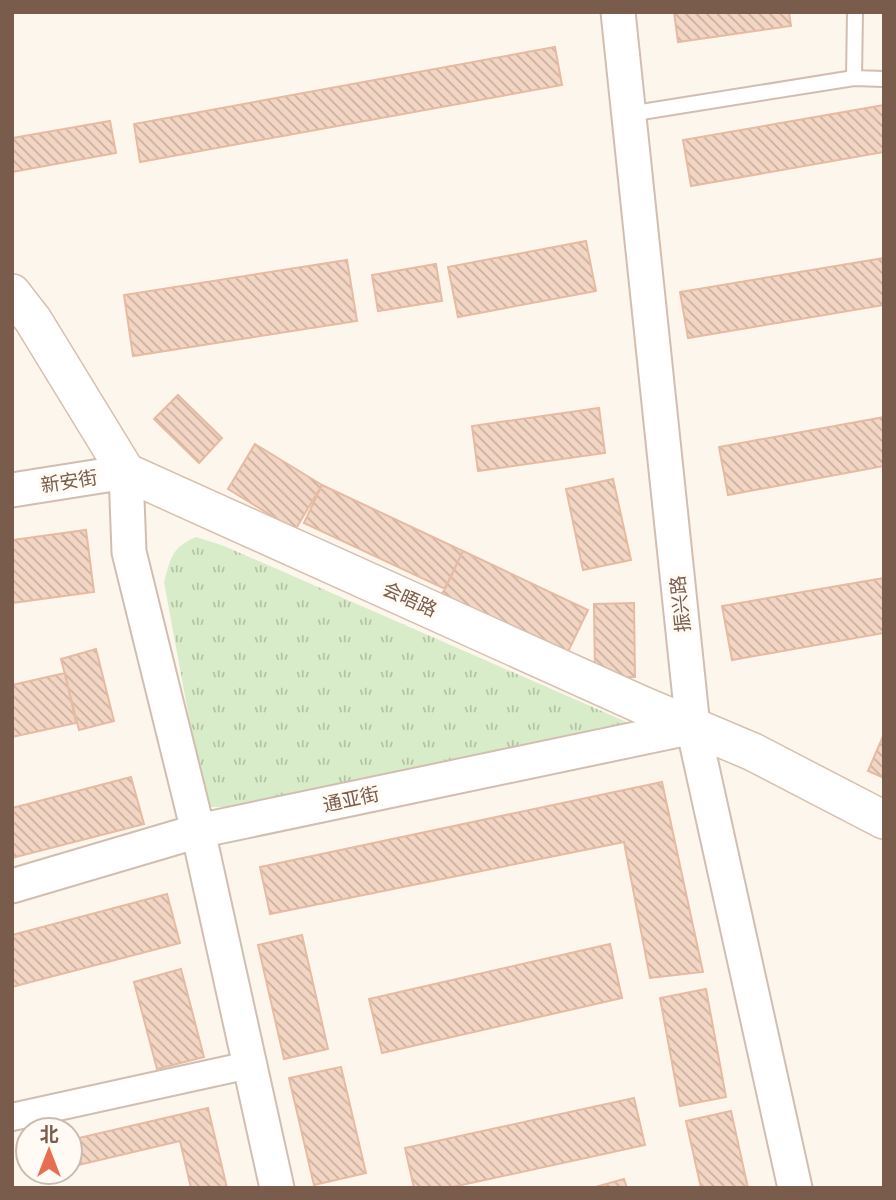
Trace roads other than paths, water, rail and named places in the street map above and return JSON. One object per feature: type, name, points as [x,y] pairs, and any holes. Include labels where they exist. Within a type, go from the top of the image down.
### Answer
[{"type":"main road","points":[[19,312],[125,472]]},
{"type":"main road","name":"会晤路","points":[[125,472],[642,705],[753,752],[884,820]]},
{"type":"street","name":"振兴路","points":[[618,12],[693,727],[795,1188]]},
{"type":"street","name":"新安街","points":[[12,490],[125,472]]},
{"type":"street","points":[[125,472],[130,552],[198,831],[276,1188]]},
{"type":"street","name":"通亚街","points":[[12,886],[198,831],[693,727]]},
{"type":"street","points":[[12,1117],[249,1065]]},
{"type":"lane","points":[[854,78],[855,12]]},
{"type":"lane","points":[[629,114],[854,78],[884,79]]}]
